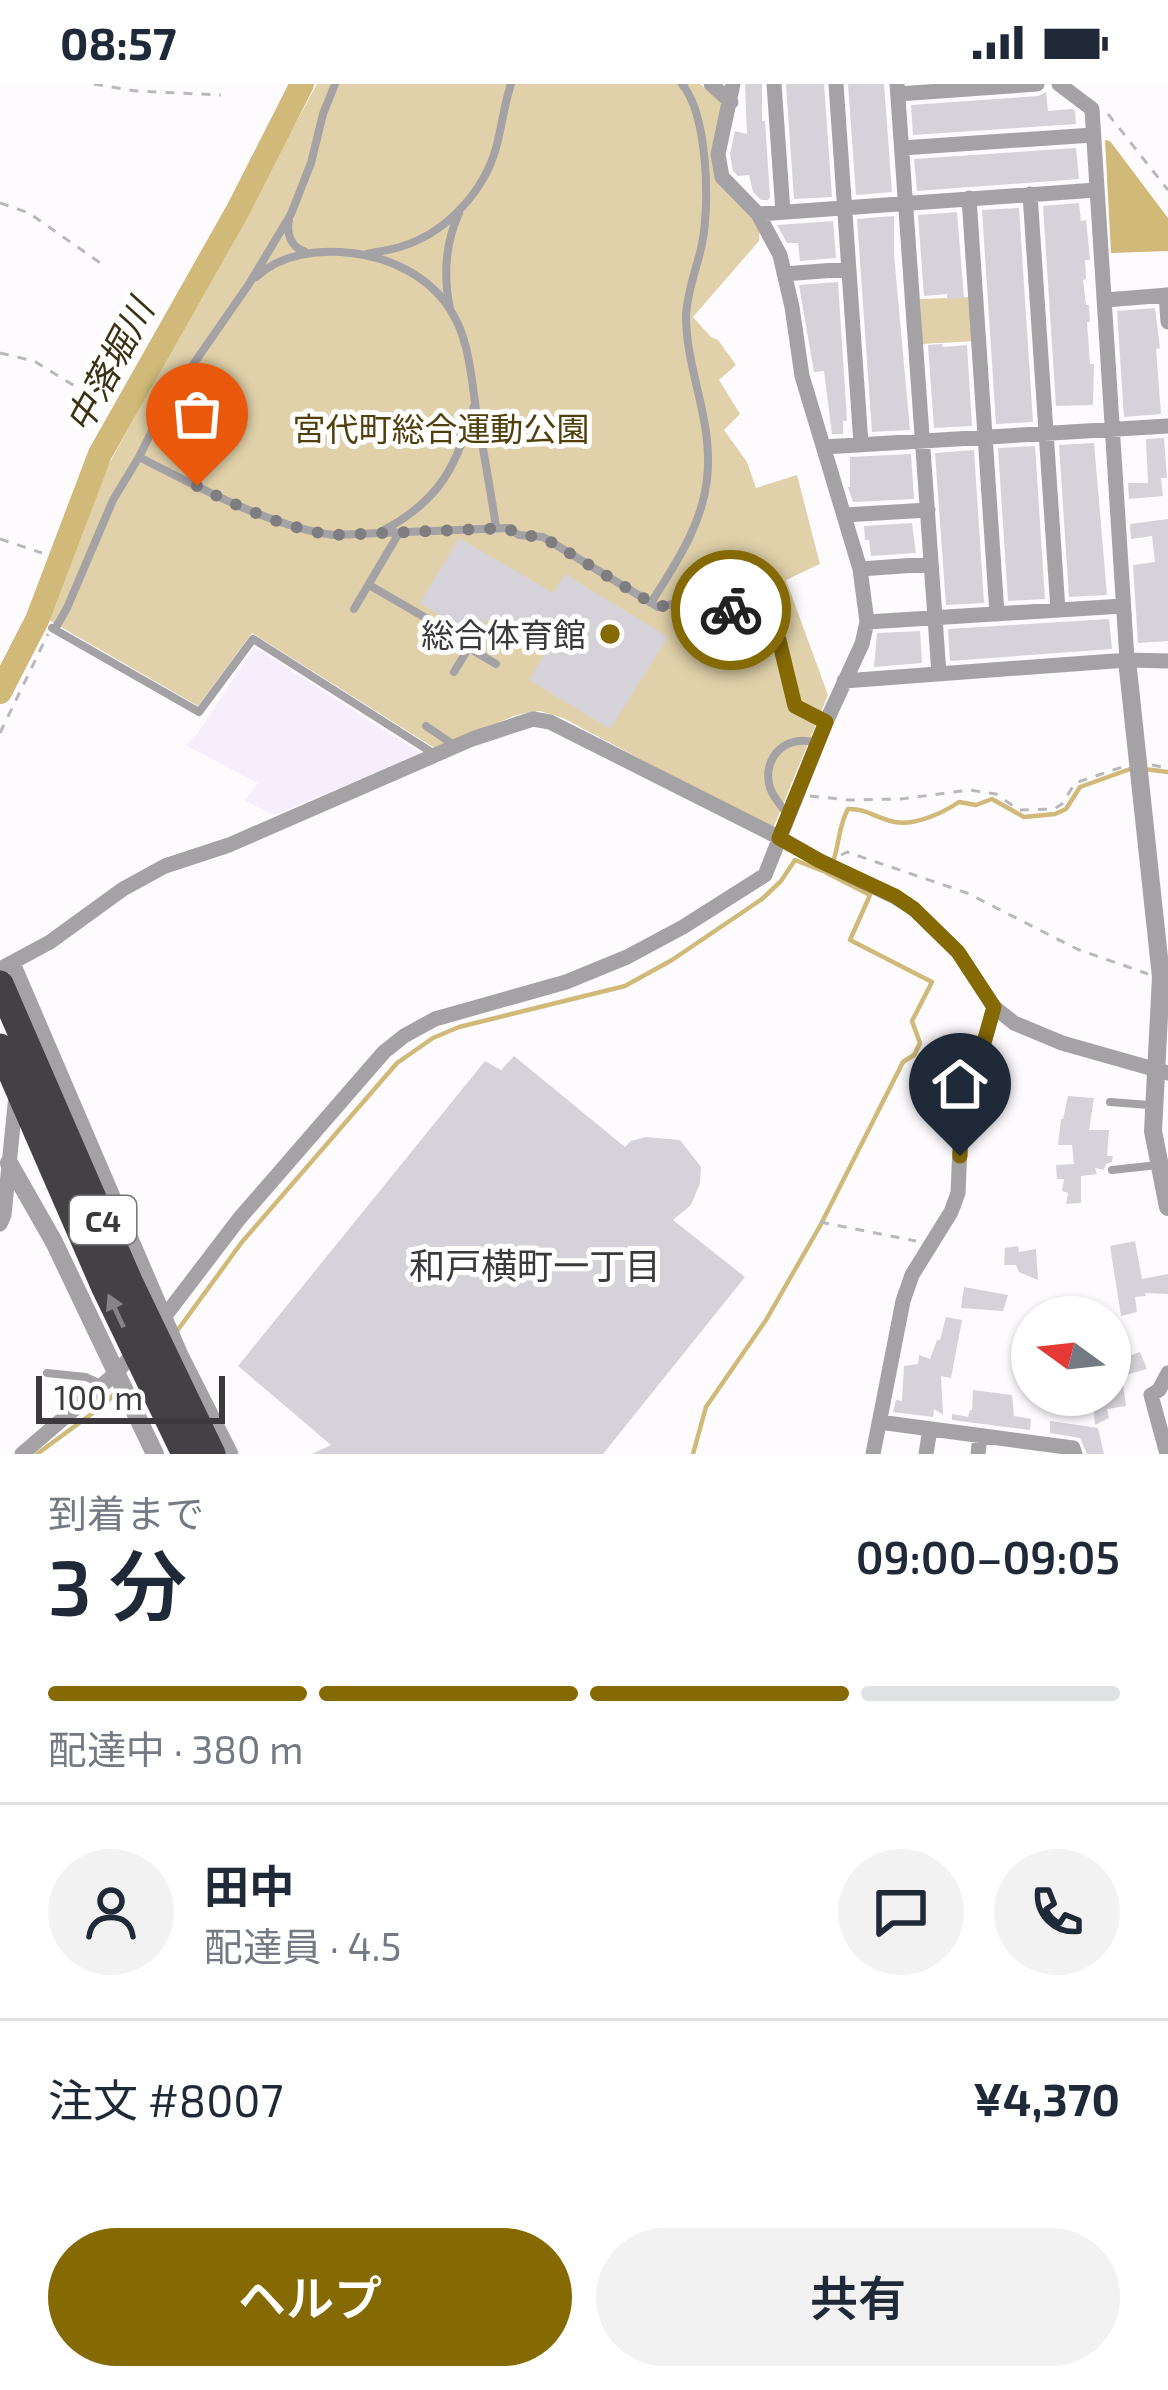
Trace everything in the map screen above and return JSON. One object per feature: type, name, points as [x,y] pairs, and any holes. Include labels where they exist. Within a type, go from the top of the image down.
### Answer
[{"type":"highway","name":"C4","points":[[4,972],[129,1281],[212,1454]]},
{"type":"highway","name":"C4","points":[[0,1047],[105,1288],[184,1454]]},
{"type":"street","points":[[22,1454],[109,1380],[239,1219],[384,1052],[404,1036],[435,1019],[566,982],[626,957],[765,875],[867,622],[860,569],[802,376],[779,255],[758,214],[722,177],[718,154],[732,93],[711,84]]},
{"type":"street","points":[[774,84],[783,212]]},
{"type":"street","points":[[836,84],[860,444]]},
{"type":"street","points":[[939,674],[898,89],[1037,84]]},
{"type":"street","points":[[1059,84],[1092,109],[1127,660],[1165,977],[1153,1131],[1168,1207]]},
{"type":"street","points":[[902,148],[1093,135]]},
{"type":"street","points":[[758,214],[1096,190]]},
{"type":"street","points":[[1030,194],[1058,610]]},
{"type":"street","points":[[969,198],[997,614]]},
{"type":"street","points":[[784,274],[848,268]]},
{"type":"street","points":[[1105,300],[1167,295],[1168,322]]},
{"type":"street","points":[[824,447],[1168,426]]},
{"type":"street","points":[[844,515],[928,510]]},
{"type":"street","points":[[860,569],[931,564]]},
{"type":"street","points":[[867,622],[1123,606]]},
{"type":"street","points":[[844,681],[1168,661]]},
{"type":"street","points":[[231,1454],[4,972],[165,866],[229,845],[456,746],[532,719],[550,722],[895,896],[958,952],[994,1007],[1014,1023],[1062,1043],[1161,1071]]},
{"type":"street","points":[[873,1454],[903,1301],[912,1275],[958,1193],[961,1124],[994,1007]]},
{"type":"street","points":[[0,1028],[14,1074],[16,1101],[4,1156],[0,1224]]},
{"type":"street","points":[[4,1156],[54,1242],[109,1380],[154,1454]]},
{"type":"street","points":[[28,1192],[98,1165]]},
{"type":"street","points":[[1167,1454],[1151,1395],[1168,1372]]},
{"type":"street","points":[[879,1422],[1029,1448],[1073,1448],[1075,1454]]},
{"type":"street","points":[[926,1454],[930,1429]]},
{"type":"street","points":[[978,1454],[980,1436]]},
{"type":"lane","points":[[312,252],[293,244],[288,225],[334,84]]},
{"type":"lane","points":[[496,527],[466,350],[451,310],[445,270],[452,230],[495,152],[507,84]]},
{"type":"lane","points":[[651,603],[687,544],[707,477],[708,431],[686,315],[706,216],[701,128],[697,109],[682,84]]},
{"type":"lane","points":[[365,254],[406,245],[439,228],[461,209]]},
{"type":"lane","points":[[291,214],[165,405],[113,500],[67,608],[53,628],[199,712],[253,639],[436,755]]},
{"type":"lane","points":[[249,284],[282,260],[312,252],[365,254],[409,271],[451,310]]},
{"type":"lane","points":[[377,533],[402,520],[440,485],[459,455],[475,402]]},
{"type":"lane","points":[[139,458],[226,501],[316,533],[507,528],[519,535],[543,537],[658,607],[710,597],[779,640],[795,706],[826,722]]},
{"type":"lane","points":[[354,609],[400,531]]},
{"type":"lane","points":[[369,585],[471,644],[454,672]]},
{"type":"lane","points":[[470,648],[496,664]]},
{"type":"lane","points":[[426,726],[456,746]]},
{"type":"lane","points":[[788,815],[769,785],[771,762],[795,740],[817,743]]},
{"type":"lane","points":[[1110,1102],[1154,1105]]},
{"type":"lane","points":[[1112,1170],[1158,1165]]},
{"type":"lane","points":[[47,1373],[109,1380]]},
{"type":"path","points":[[94,84],[220,95]]},
{"type":"path","points":[[1100,104],[1168,190]]},
{"type":"path","points":[[0,203],[29,213],[106,267]]},
{"type":"path","points":[[0,353],[34,361],[104,404]]},
{"type":"path","points":[[0,539],[42,553]]},
{"type":"path","points":[[0,733],[53,628]]},
{"type":"path","points":[[797,793],[849,800],[969,790],[996,794],[1019,810],[1054,809],[1086,777],[1137,762],[1168,768]]},
{"type":"path","points":[[836,869],[847,852],[968,893],[1077,950],[1165,977]]},
{"type":"path","points":[[820,1222],[930,1244]]},
{"type":"shaded area","points":[[1105,140],[1168,218],[1168,251],[1111,253]]},
{"type":"shaded area","points":[[254,647],[422,754],[274,815],[245,800],[258,783],[185,745],[196,736]]},
{"type":"green space","name":"宮代町総合運動公園","points":[[317,84],[700,84],[724,103],[713,153],[760,227],[759,241],[693,317],[736,365],[719,380],[740,414],[724,430],[747,462],[756,488],[797,475],[820,564],[786,580],[828,695],[774,826],[768,827],[563,718],[540,711],[516,715],[436,749],[252,633],[198,706],[47,619],[98,484]]},
{"type":"green space","points":[[973,297],[975,341],[922,344],[920,299]]},
{"type":"building","points":[[745,84],[762,84],[768,200],[753,192],[749,175],[738,176],[733,171],[730,154],[735,131],[747,134]]},
{"type":"building","points":[[786,84],[824,84],[832,197],[794,199]]},
{"type":"building","points":[[848,84],[884,84],[892,192],[856,195]]},
{"type":"building","points":[[1046,92],[1048,111],[1072,109],[1076,124],[913,135],[911,105]]},
{"type":"building","points":[[1076,148],[1079,179],[917,191],[914,159]]},
{"type":"building","points":[[1079,203],[1081,221],[1086,220],[1090,260],[1085,260],[1083,280],[1089,305],[1090,364],[1094,364],[1093,405],[1056,406],[1043,206]]},
{"type":"building","points":[[1019,208],[1033,422],[996,424],[982,210]]},
{"type":"building","points":[[957,212],[964,298],[924,296],[918,215]]},
{"type":"building","points":[[894,216],[910,430],[872,432],[857,219]]},
{"type":"building","points":[[833,221],[836,258],[800,261],[798,243],[787,243],[777,225]]},
{"type":"building","points":[[838,282],[847,421],[843,421],[843,434],[832,434],[824,371],[814,372],[799,285]]},
{"type":"building","points":[[1155,308],[1161,414],[1124,417],[1117,311]]},
{"type":"building","points":[[928,345],[967,345],[972,426],[934,428]]},
{"type":"building","points":[[1164,438],[1167,478],[1161,478],[1163,496],[1129,499],[1128,483],[1148,483],[1146,439]]},
{"type":"building","points":[[1094,443],[1107,595],[1069,597],[1059,445]]},
{"type":"building","points":[[1035,446],[1045,599],[1008,601],[998,448]]},
{"type":"building","points":[[974,450],[984,603],[946,605],[935,453]]},
{"type":"building","points":[[911,454],[914,499],[853,502],[848,487],[850,457]]},
{"type":"building","points":[[1168,519],[1168,641],[1138,643],[1133,565],[1155,562],[1152,536],[1131,539],[1130,524]]},
{"type":"building","points":[[912,523],[916,553],[871,556],[864,526]]},
{"type":"building","name":"総合体育館","points":[[459,538],[553,593],[565,574],[668,637],[610,729],[529,680],[559,631],[540,620],[526,644],[486,620],[475,637],[420,603]]},
{"type":"building","points":[[1109,619],[1112,649],[950,661],[948,629]]},
{"type":"building","points":[[920,631],[922,663],[874,667],[877,633]]},
{"type":"building","points":[[514,1056],[625,1147],[646,1137],[680,1140],[701,1167],[700,1183],[691,1205],[673,1220],[745,1277],[603,1454],[312,1454],[331,1445],[238,1366],[485,1061],[501,1070]]},
{"type":"building","points":[[1068,1096],[1094,1098],[1089,1130],[1109,1130],[1107,1156],[1113,1156],[1104,1170],[1095,1168],[1097,1174],[1081,1176],[1081,1203],[1066,1204],[1068,1193],[1062,1191],[1064,1179],[1057,1179],[1056,1165],[1074,1164],[1072,1145],[1058,1145]]},
{"type":"building","points":[[1135,1241],[1142,1279],[1168,1274],[1168,1294],[1135,1297],[1137,1312],[1131,1314],[1131,1296],[1118,1296],[1110,1246]]},
{"type":"building","points":[[1018,1246],[1019,1252],[1036,1249],[1038,1280],[1019,1272],[1016,1265],[1004,1265],[1005,1248]]},
{"type":"building","points":[[964,1287],[1008,1295],[1003,1311],[961,1308]]},
{"type":"building","points":[[946,1317],[962,1320],[951,1378],[941,1376],[943,1415],[934,1409],[933,1417],[893,1412],[896,1400],[902,1401],[904,1366],[918,1364],[919,1355],[930,1359]]},
{"type":"building","points":[[1140,1352],[1147,1369],[1131,1373],[1131,1355]]},
{"type":"building","points":[[973,1390],[1011,1395],[1011,1416],[1031,1419],[1030,1430],[952,1420],[952,1414],[968,1417]]},
{"type":"building","points":[[1050,1421],[1098,1428],[1104,1454],[1087,1454],[1080,1438],[1050,1433]]},
{"type":"waterway","name":"中落堀川","points":[[0,692],[37,620],[100,454],[238,210],[302,84]]},
{"type":"waterway","points":[[833,862],[848,809],[903,823],[928,818],[959,802],[976,805],[992,799],[1024,817],[1055,814],[1066,809],[1080,787],[1133,768]]},
{"type":"waterway","points":[[1144,769],[1168,772]]},
{"type":"waterway","points":[[177,1331],[242,1242],[397,1063],[459,1027],[625,986],[762,899],[795,860],[828,873]]},
{"type":"waterway","points":[[693,1454],[706,1407],[766,1320],[820,1226],[903,1062],[920,1043],[912,1021],[932,982],[850,940],[870,895],[827,873]]},
{"type":"waterway","points":[[37,1454],[118,1390]]},
{"type":"way so far","points":[[197,486],[316,533],[507,528],[519,535],[543,537],[658,607],[710,597],[731,610]]},
{"type":"place","name":"総合体育館","points":[[610,634]]},
{"type":"district","name":"和戸横町一丁目","points":[[535,1264]]},
{"type":"route","points":[[731,610],[779,640],[795,706],[826,722],[779,838],[914,909],[958,952],[994,1007],[961,1124],[960,1156]]}]
